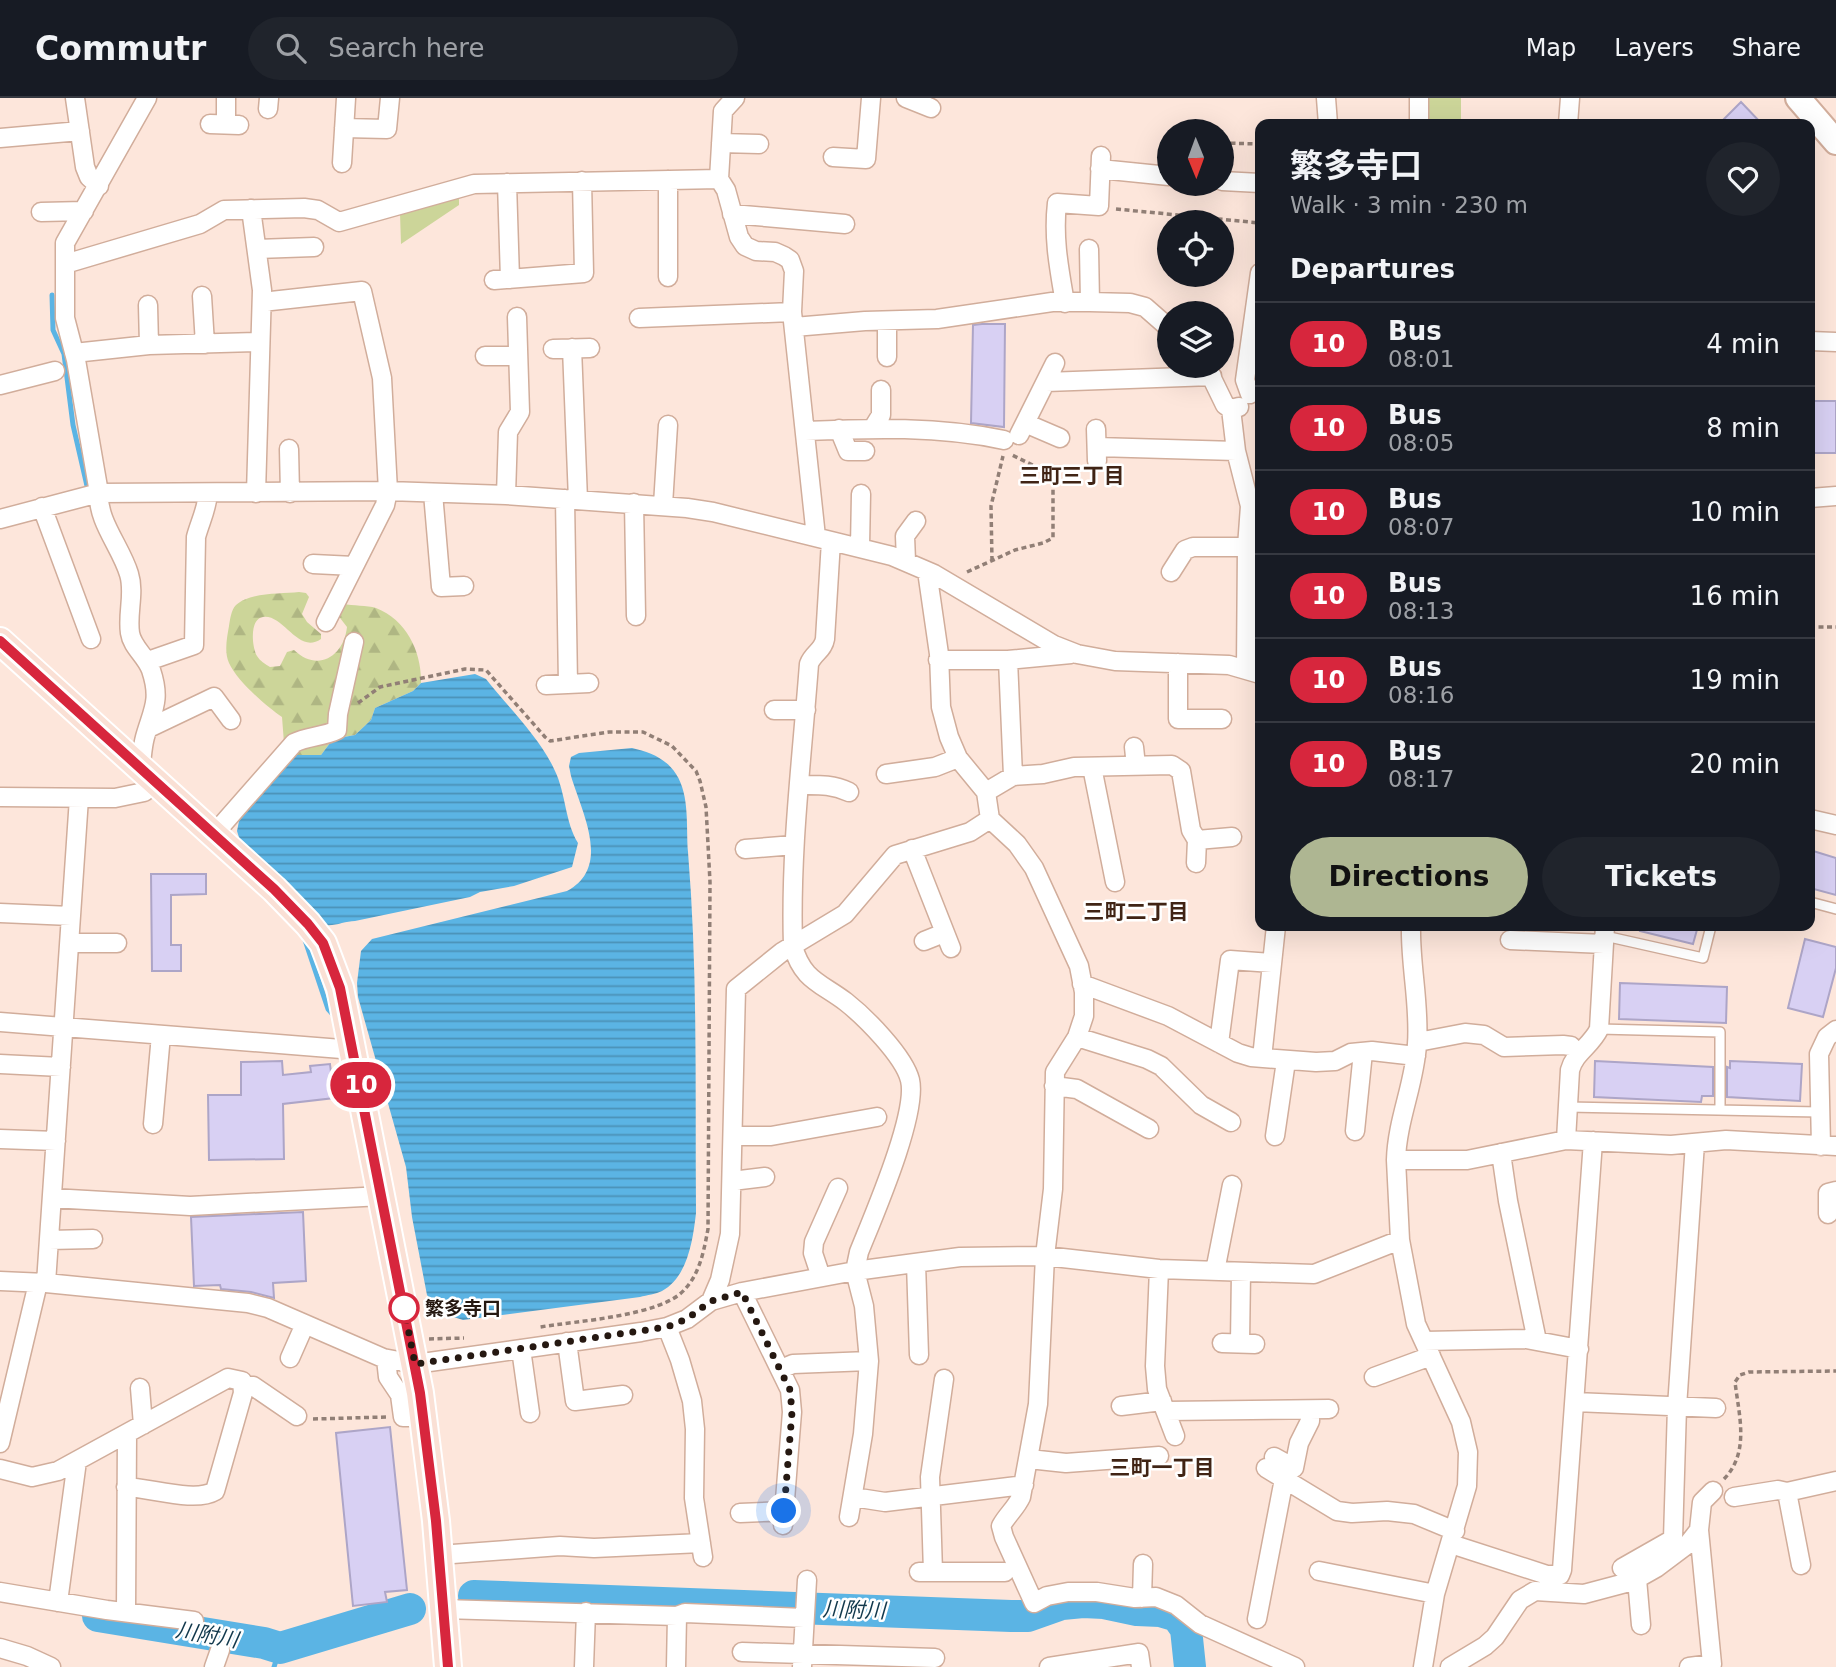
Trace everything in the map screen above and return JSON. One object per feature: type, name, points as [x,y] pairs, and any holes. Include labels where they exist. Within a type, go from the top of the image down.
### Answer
[{"type":"main road","points":[[1798,98],[1828,123],[1836,142]]},
{"type":"main road","points":[[0,641],[274,889],[323,943],[340,988],[354,1050],[415,1364],[413,1417],[439,1555],[447,1667]]},
{"type":"street","points":[[75,98],[85,167],[89,177],[99,186]]},
{"type":"street","points":[[0,797],[131,796],[144,792],[148,777],[149,728],[157,697],[148,661],[132,641],[129,631],[131,577],[100,509],[74,353],[65,318],[65,243],[147,98]]},
{"type":"street","points":[[225,124],[226,98]]},
{"type":"street","points":[[342,163],[346,98]]},
{"type":"street","points":[[344,128],[387,129],[390,98]]},
{"type":"street","points":[[735,98],[723,111],[719,179],[726,190],[739,237],[745,246],[756,251],[775,252],[790,260],[794,271],[793,320],[805,431],[823,539],[825,639],[824,646],[812,657],[809,664],[800,785],[795,814],[793,946],[809,977],[863,1016],[883,1039],[910,1079],[910,1104],[906,1124],[859,1252],[855,1271],[864,1306],[869,1361],[863,1434],[849,1517]]},
{"type":"street","points":[[833,158],[866,159],[871,98]]},
{"type":"street","points":[[906,98],[931,108]]},
{"type":"street","points":[[1419,98],[1419,119]]},
{"type":"street","points":[[1568,119],[1570,98]]},
{"type":"street","points":[[1329,119],[1331,99]]},
{"type":"street","points":[[0,138],[80,131]]},
{"type":"street","points":[[721,143],[759,144]]},
{"type":"street","points":[[1065,303],[1054,229],[1057,203],[1099,206],[1100,162],[1157,174]]},
{"type":"street","points":[[65,264],[200,224],[224,210],[304,208],[318,210],[339,222],[474,184],[719,179]]},
{"type":"street","points":[[667,180],[668,277]]},
{"type":"street","points":[[508,183],[502,280],[584,273],[582,181]]},
{"type":"street","points":[[1234,182],[1255,183]]},
{"type":"street","points":[[251,209],[262,302],[256,493]]},
{"type":"street","points":[[41,212],[84,211]]},
{"type":"street","points":[[732,214],[845,224]]},
{"type":"street","points":[[257,249],[314,247]]},
{"type":"street","points":[[1089,249],[1090,302]]},
{"type":"street","points":[[262,302],[362,291],[382,378],[388,491],[385,505],[326,622]]},
{"type":"street","points":[[202,296],[205,344]]},
{"type":"street","points":[[639,318],[887,321],[937,319],[1013,307],[1090,302],[1130,303],[1144,307],[1157,317]]},
{"type":"street","points":[[148,306],[149,345]]},
{"type":"street","points":[[1231,409],[1243,404],[1255,390],[1245,380],[1255,309]]},
{"type":"street","points":[[506,495],[508,432],[520,412],[517,317]]},
{"type":"street","points":[[887,321],[887,357]]},
{"type":"street","points":[[1815,341],[1836,342]]},
{"type":"street","points":[[74,353],[149,345],[260,342]]},
{"type":"street","points":[[553,349],[581,348],[572,499],[568,684]]},
{"type":"street","points":[[485,356],[518,356]]},
{"type":"street","points":[[1016,433],[1055,363]]},
{"type":"street","points":[[0,385],[55,371]]},
{"type":"street","points":[[1046,382],[1157,375]]},
{"type":"street","points":[[0,519],[99,493],[388,491],[634,503],[713,512],[860,547],[906,561],[931,572],[1054,645],[1077,654],[1115,661],[1229,665],[1253,671],[1247,547],[1249,496],[1236,451],[1231,409],[1220,398],[1212,378]]},
{"type":"street","points":[[873,428],[881,415],[881,390]]},
{"type":"street","points":[[663,506],[668,425]]},
{"type":"street","points":[[805,431],[873,428],[979,435],[1016,433],[1060,438]]},
{"type":"street","points":[[839,429],[848,451],[865,451]]},
{"type":"street","points":[[1097,446],[1236,451]]},
{"type":"street","points":[[289,449],[290,493]]},
{"type":"street","points":[[148,661],[201,645],[196,537],[207,506],[208,493]]},
{"type":"street","points":[[433,493],[440,587],[464,586]]},
{"type":"street","points":[[860,547],[861,494]]},
{"type":"street","points":[[1815,498],[1836,496]]},
{"type":"street","points":[[634,503],[636,616]]},
{"type":"street","points":[[41,508],[91,639]]},
{"type":"street","points":[[906,561],[905,536],[916,521]]},
{"type":"street","points":[[1171,572],[1185,550],[1193,547],[1247,547]]},
{"type":"street","points":[[313,564],[354,566]]},
{"type":"street","points":[[931,572],[941,707],[949,737],[958,758],[986,792],[990,819],[1017,844],[1034,868],[1079,966],[1082,984],[1084,1016],[1077,1037],[1055,1072],[1053,1189],[1045,1256],[1040,1383],[1029,1459],[1017,1507],[1008,1514],[1001,1526],[1034,1603],[1047,1596],[1068,1592],[1156,1597],[1176,1605],[1200,1625],[1295,1667]]},
{"type":"street","points":[[214,834],[294,743],[301,739],[328,735],[337,730],[354,642]]},
{"type":"street","points":[[938,660],[1008,660],[1077,654]]},
{"type":"street","points":[[1008,660],[1013,776]]},
{"type":"street","points":[[1178,663],[1178,719],[1222,719]]},
{"type":"street","points":[[546,685],[589,684]]},
{"type":"street","points":[[149,728],[214,697],[231,720]]},
{"type":"street","points":[[775,710],[806,710]]},
{"type":"street","points":[[1134,747],[1136,766]]},
{"type":"street","points":[[886,774],[935,767],[958,758]]},
{"type":"street","points":[[986,792],[1013,776],[1043,774],[1074,767],[1172,765],[1181,771],[1191,830],[1197,840],[1196,863]]},
{"type":"street","points":[[1092,767],[1115,882]]},
{"type":"street","points":[[800,785],[826,784],[849,792]]},
{"type":"street","points":[[0,1443],[6,1396],[42,1283],[49,1240],[79,798]]},
{"type":"street","points":[[711,1301],[720,1280],[730,1234],[736,989],[793,946],[845,914],[895,855],[970,832],[990,819]]},
{"type":"street","points":[[1815,820],[1836,825]]},
{"type":"street","points":[[1197,840],[1232,837]]},
{"type":"street","points":[[745,849],[794,845]]},
{"type":"street","points":[[912,849],[947,941],[924,941]]},
{"type":"street","points":[[0,913],[71,916]]},
{"type":"street","points":[[1262,1058],[1275,931]]},
{"type":"street","points":[[1410,931],[1417,1049],[1396,1141],[1400,1240],[1416,1324],[1461,1422],[1468,1452],[1467,1486],[1436,1594],[1423,1667]]},
{"type":"street","points":[[1510,940],[1605,935],[1599,1029],[1594,1039],[1573,1060],[1570,1070],[1566,1140]]},
{"type":"street","points":[[70,943],[117,943]]},
{"type":"street","points":[[1219,1043],[1230,960],[1272,963]]},
{"type":"street","points":[[1082,984],[1168,1016],[1238,1053],[1262,1058],[1335,1061],[1350,1053],[1417,1049],[1465,1032],[1484,1035],[1504,1047],[1563,1045],[1571,1046],[1578,1053]]},
{"type":"street","points":[[0,1022],[354,1050]]},
{"type":"street","points":[[1396,1160],[1467,1160],[1566,1140],[1671,1145],[1726,1140],[1828,1146],[1820,1112],[1819,1054],[1827,1037],[1836,1030]]},
{"type":"street","points":[[153,1124],[161,1035]]},
{"type":"street","points":[[1077,1037],[1161,1066],[1201,1105],[1231,1122]]},
{"type":"street","points":[[1355,1131],[1363,1052]]},
{"type":"street","points":[[1275,1136],[1286,1060]]},
{"type":"street","points":[[0,1064],[61,1067]]},
{"type":"street","points":[[1054,1086],[1077,1089],[1149,1129]]},
{"type":"street","points":[[733,1136],[771,1136],[877,1117]]},
{"type":"street","points":[[0,1139],[56,1141]]},
{"type":"street","points":[[1121,1406],[1320,1409],[1310,1421],[1299,1443],[1294,1468],[1270,1463],[1284,1479],[1337,1511],[1414,1514],[1453,1538],[1547,1574],[1560,1575],[1564,1564],[1593,1142]]},
{"type":"street","points":[[1622,1568],[1673,1539],[1677,1406],[1695,1143]]},
{"type":"street","points":[[1502,1153],[1507,1201],[1537,1341]]},
{"type":"street","points":[[732,1181],[765,1177]]},
{"type":"street","points":[[1215,1271],[1232,1185]]},
{"type":"street","points":[[821,1277],[813,1253],[814,1242],[838,1188]]},
{"type":"street","points":[[1828,1214],[1828,1193],[1836,1191]]},
{"type":"street","points":[[52,1198],[190,1206],[382,1196]]},
{"type":"street","points":[[49,1240],[93,1239]]},
{"type":"street","points":[[0,1281],[229,1300],[268,1308],[386,1359],[415,1364],[667,1327],[687,1319],[711,1301],[742,1292],[855,1271],[960,1256],[1045,1256],[1159,1269],[1314,1274],[1400,1240]]},
{"type":"street","points":[[916,1263],[919,1354]]},
{"type":"street","points":[[1159,1269],[1155,1366],[1157,1389],[1175,1436]]},
{"type":"street","points":[[1239,1343],[1241,1272]]},
{"type":"street","points":[[740,1513],[783,1518],[792,1412],[790,1390],[742,1292]]},
{"type":"street","points":[[290,1358],[305,1324]]},
{"type":"street","points":[[439,1555],[561,1546],[702,1550],[694,1498],[695,1429],[692,1401],[667,1327]]},
{"type":"street","points":[[1374,1377],[1428,1348],[1526,1339],[1579,1349]]},
{"type":"street","points":[[567,1342],[575,1401],[623,1395]]},
{"type":"street","points":[[521,1349],[530,1413]]},
{"type":"street","points":[[386,1359],[388,1377],[413,1417]]},
{"type":"street","points":[[780,1369],[793,1364],[869,1361]]},
{"type":"street","points":[[0,1469],[33,1477],[45,1476],[228,1378],[238,1378],[244,1385],[253,1386],[298,1416]]},
{"type":"street","points":[[944,1379],[950,1400],[930,1477],[926,1572],[995,1577]]},
{"type":"street","points":[[126,1487],[196,1496],[215,1491],[244,1385]]},
{"type":"street","points":[[140,1388],[143,1425]]},
{"type":"street","points":[[1575,1402],[1716,1408]]},
{"type":"street","points":[[126,1612],[127,1434]]},
{"type":"street","points":[[1029,1459],[1066,1463],[1159,1457]]},
{"type":"street","points":[[58,1602],[77,1461]]},
{"type":"street","points":[[1242,1599],[1259,1611],[1284,1479]]},
{"type":"street","points":[[1734,1497],[1777,1490],[1787,1492],[1836,1481]]},
{"type":"street","points":[[853,1497],[885,1502],[1024,1485]]},
{"type":"street","points":[[1689,1667],[1712,1664],[1699,1530],[1702,1502],[1713,1491]]},
{"type":"street","points":[[1787,1492],[1801,1565]]},
{"type":"street","points":[[1450,1667],[1485,1646],[1495,1637],[1520,1600],[1535,1591],[1584,1594],[1637,1578],[1688,1545],[1699,1530]]},
{"type":"street","points":[[1142,1598],[1143,1564]]},
{"type":"street","points":[[1319,1571],[1436,1594]]},
{"type":"street","points":[[1637,1578],[1641,1625]]},
{"type":"street","points":[[802,1661],[807,1580]]},
{"type":"street","points":[[0,1592],[194,1621]]},
{"type":"street","points":[[443,1609],[677,1616],[685,1613],[805,1612]]},
{"type":"street","points":[[584,1667],[586,1612]]},
{"type":"street","points":[[676,1667],[677,1616]]},
{"type":"street","points":[[0,1648],[51,1667]]},
{"type":"street","points":[[742,1652],[802,1661],[927,1661]]},
{"type":"street","points":[[1049,1667],[1139,1653],[1141,1667]]},
{"type":"lane","points":[[1815,903],[1836,909]]},
{"type":"lane","points":[[1605,935],[1703,958],[1710,931]]},
{"type":"lane","points":[[1599,1029],[1720,1032],[1720,1110]]},
{"type":"lane","points":[[1568,1107],[1820,1112]]},
{"type":"path","points":[[1234,143],[1255,144]]},
{"type":"path","points":[[1099,206],[1255,222]]},
{"type":"path","points":[[931,572],[969,572],[992,561],[1015,550],[1053,538],[1054,475],[1004,452],[991,506],[992,561]]},
{"type":"path","points":[[1815,627],[1836,627]]},
{"type":"path","points":[[337,730],[358,702],[380,687],[428,675],[477,668],[493,674],[550,741],[609,732],[643,732],[672,746],[696,771],[700,781],[706,807],[710,882],[708,1229],[701,1261],[686,1289],[673,1301],[663,1305],[532,1328]]},
{"type":"path","points":[[442,1338],[467,1338]]},
{"type":"path","points":[[1713,1491],[1734,1468],[1740,1452],[1741,1429],[1735,1382],[1740,1375],[1756,1371],[1836,1371]]},
{"type":"path","points":[[298,1416],[319,1420],[413,1417]]},
{"type":"green space","points":[[1425,98],[1461,98],[1461,119],[1425,119]]},
{"type":"green space","points":[[459,198],[459,205],[401,244],[400,213]]},
{"type":"green space","points":[[306,593],[309,597],[302,614],[321,634],[321,639],[313,643],[305,642],[278,621],[263,617],[255,623],[253,634],[255,652],[266,665],[280,666],[287,652],[294,650],[312,660],[328,658],[335,653],[341,646],[347,627],[337,614],[343,604],[368,606],[387,613],[404,629],[410,639],[421,672],[421,683],[413,691],[375,708],[371,720],[355,735],[333,739],[321,755],[289,755],[284,743],[282,717],[245,685],[233,670],[227,654],[230,618],[236,605],[257,596]]},
{"type":"water","points":[[475,674],[486,679],[549,759],[578,843],[572,867],[470,897],[355,921],[322,924],[241,844],[237,831],[240,816],[289,755],[321,755],[333,739],[355,735],[371,720],[375,708],[413,691],[421,683]]},
{"type":"water","points":[[632,748],[651,754],[667,764],[676,774],[684,792],[695,987],[696,1078],[696,1213],[688,1256],[678,1277],[671,1285],[657,1293],[463,1320],[441,1313],[427,1295],[412,1217],[406,1167],[358,997],[361,951],[372,939],[567,891],[581,881],[591,854],[590,838],[571,776],[571,757],[579,753]]},
{"type":"building","points":[[1741,102],[1757,119],[1724,119]]},
{"type":"building","points":[[1005,324],[1004,427],[971,423],[973,325]]},
{"type":"building","points":[[1815,401],[1836,401],[1836,453],[1815,453]]},
{"type":"building","points":[[1815,852],[1836,858],[1836,895],[1815,889]]},
{"type":"building","points":[[151,874],[206,874],[206,894],[171,895],[171,945],[181,945],[181,971],[152,971]]},
{"type":"building","points":[[1640,931],[1697,931],[1693,944]]},
{"type":"building","points":[[1805,939],[1836,947],[1836,968],[1823,1017],[1788,1008]]},
{"type":"building","points":[[1620,983],[1727,987],[1726,1023],[1619,1019]]},
{"type":"building","points":[[282,1061],[283,1075],[311,1072],[310,1066],[330,1064],[334,1098],[283,1104],[284,1159],[209,1160],[208,1095],[241,1095],[241,1062]]},
{"type":"building","points":[[1595,1061],[1713,1067],[1713,1096],[1702,1096],[1701,1102],[1594,1097]]},
{"type":"building","points":[[1730,1061],[1802,1064],[1800,1101],[1727,1097],[1727,1067],[1730,1068]]},
{"type":"building","points":[[303,1212],[306,1281],[273,1283],[274,1298],[221,1289],[220,1285],[194,1286],[191,1217]]},
{"type":"building","points":[[390,1427],[407,1590],[385,1592],[387,1602],[353,1606],[336,1433]]},
{"type":"waterway","points":[[52,295],[53,330],[64,354],[73,425],[87,486]]},
{"type":"waterway","points":[[304,937],[328,1009],[336,1018]]},
{"type":"waterway","name":"川附川","points":[[474,1596],[1011,1616],[1028,1616],[1062,1604],[1104,1603],[1177,1616],[1186,1629],[1190,1667]]},
{"type":"waterway","name":"川附川","points":[[98,1616],[264,1643],[280,1648],[410,1609]]},
{"type":"waterway","points":[[274,1667],[280,1648]]},
{"type":"bus line","name":"10","points":[[0,641],[274,889],[323,943],[333,965],[354,1050],[420,1393],[436,1521],[448,1667]]},
{"type":"place","name":"繁多寺口","points":[[404,1308]]},
{"type":"district","name":"三町三丁目","points":[[1072,476]]},
{"type":"district","name":"三町二丁目","points":[[1136,912]]},
{"type":"district","name":"三町一丁目","points":[[1162,1468]]},
{"type":"route","points":[[404,1308],[415,1364],[667,1327],[687,1319],[711,1301],[742,1292],[790,1390],[792,1412],[784,1511]]}]
